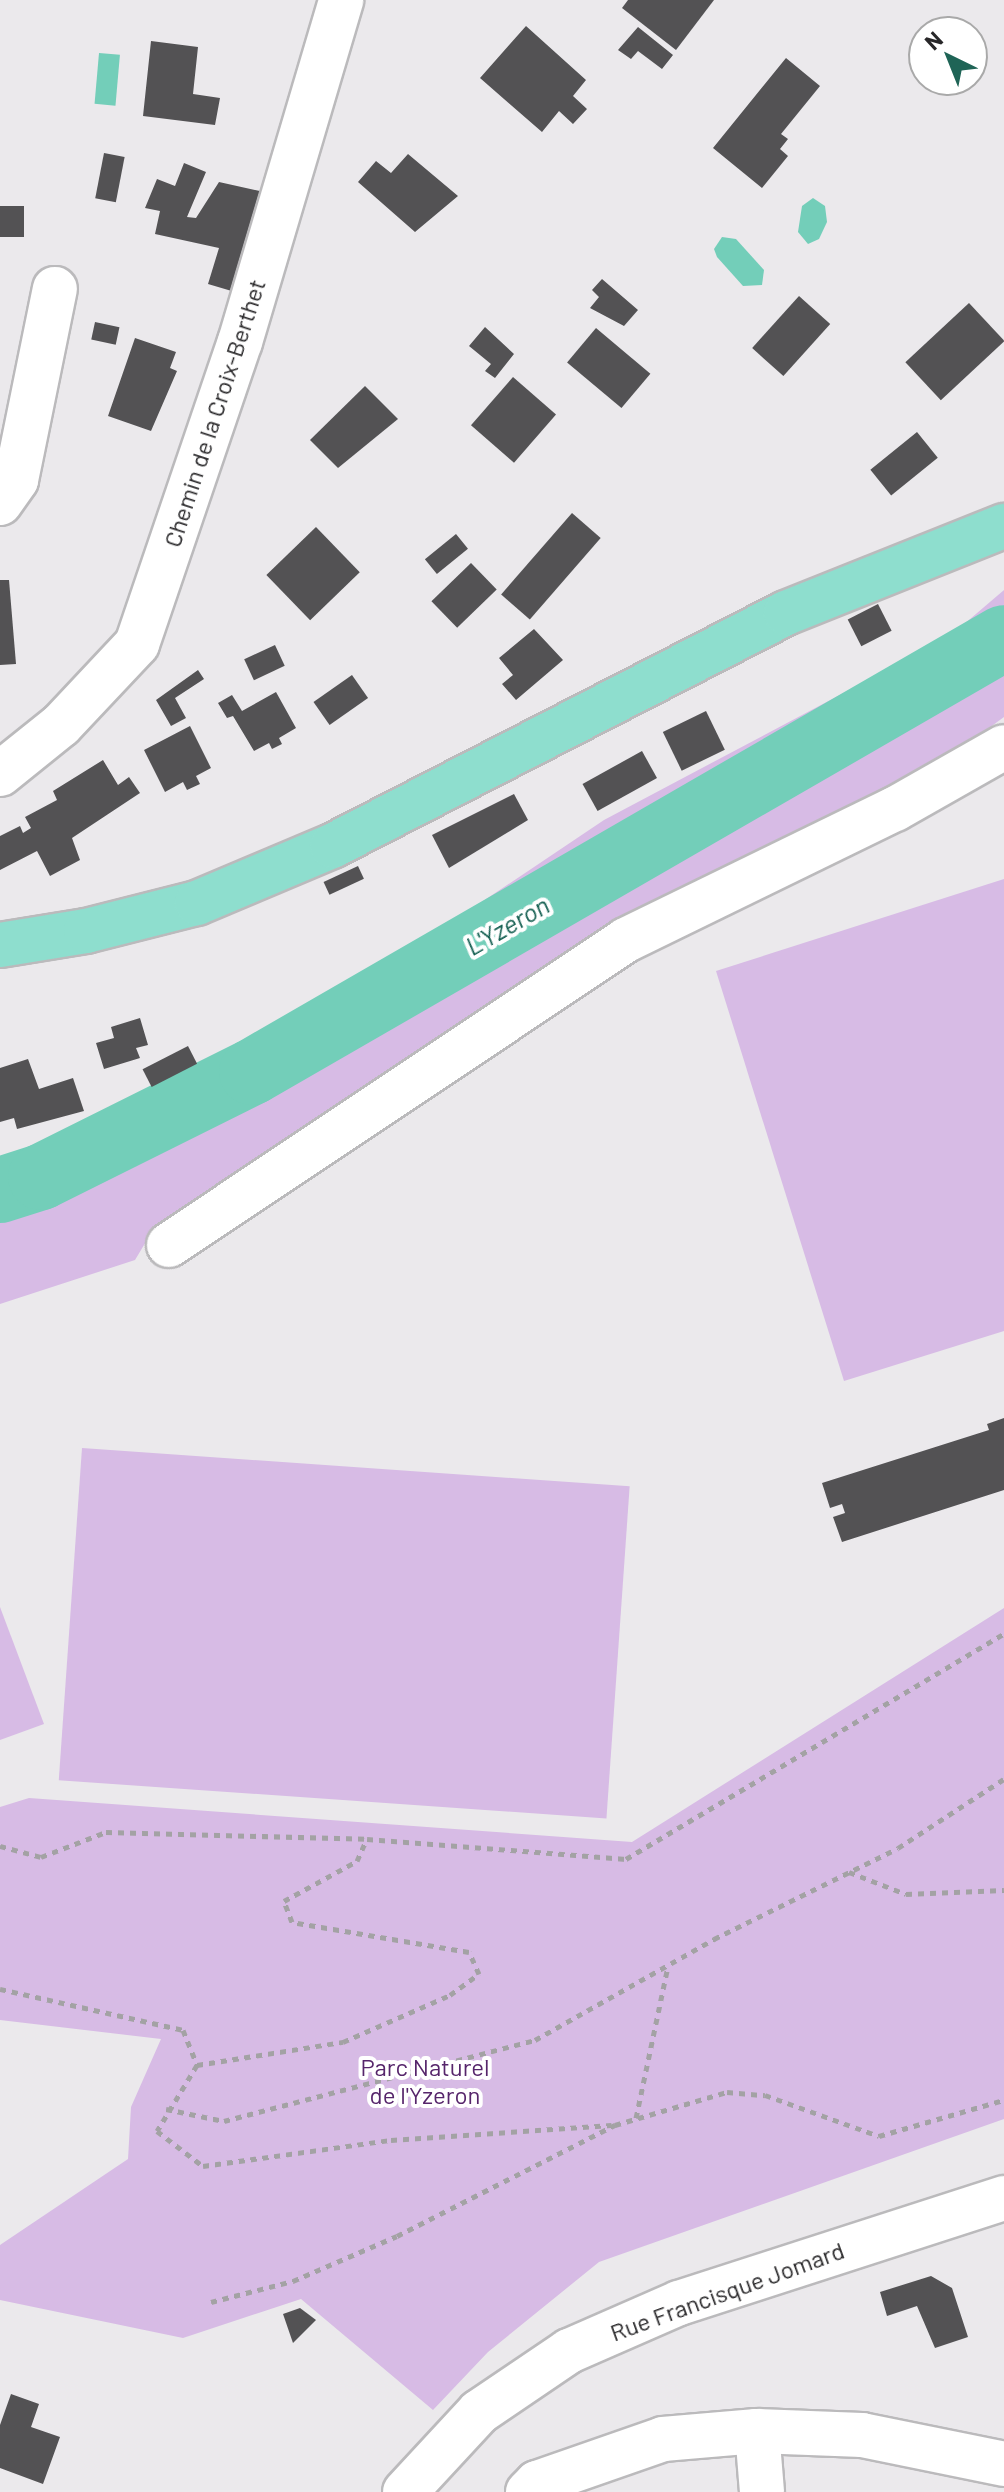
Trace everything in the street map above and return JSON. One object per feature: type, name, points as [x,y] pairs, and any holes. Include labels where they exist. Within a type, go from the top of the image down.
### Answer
[{"type":"main road","points":[[0,945],[197,903],[332,846],[786,613],[1004,526]]},
{"type":"street","name":"Chemin de la Croix-Berthet","points":[[0,774],[61,725],[137,644],[240,342],[341,0]]},
{"type":"street","points":[[0,503],[16,480],[55,289]]},
{"type":"street","points":[[169,1245],[626,940],[895,809],[1004,747]]},
{"type":"street","name":"Rue Francisque Jomard","points":[[405,2492],[479,2412],[569,2351],[679,2303],[1004,2198]]},
{"type":"street","points":[[757,2431],[762,2492]]},
{"type":"street","points":[[528,2492],[537,2483],[663,2439],[757,2431],[862,2435],[1004,2464]]},
{"type":"path","points":[[0,1846],[41,1857],[106,1832],[367,1839],[626,1859],[1004,1634]]},
{"type":"path","points":[[166,2109],[224,2121],[535,2040],[668,1965],[898,1848],[1004,1779]]},
{"type":"path","points":[[367,1839],[357,1861],[284,1901],[292,1922],[469,1952],[479,1974],[450,1995],[343,2042],[197,2065],[166,2109],[157,2131],[203,2166],[391,2140],[615,2125]]},
{"type":"path","points":[[849,1872],[906,1894],[1004,1890]]},
{"type":"path","points":[[636,2118],[668,1965]]},
{"type":"path","points":[[0,1989],[183,2030],[197,2065]]},
{"type":"path","points":[[211,2302],[293,2281],[397,2236],[615,2125],[727,2092],[765,2095],[879,2136],[1004,2100]]},
{"type":"green space","points":[[1004,590],[1004,717],[901,792],[156,1225],[135,1260],[0,1304],[0,1157],[123,1114],[388,965],[604,820],[949,637]]},
{"type":"green space","points":[[1004,879],[1004,1331],[844,1381],[716,971]]},
{"type":"green space","points":[[82,1448],[630,1486],[606,1818],[59,1780]]},
{"type":"green space","points":[[0,1607],[44,1724],[0,1740]]},
{"type":"green space","name":"Parc Naturel de l'Yzeron","points":[[1004,1608],[1004,2119],[599,2262],[488,2352],[433,2410],[301,2299],[183,2338],[0,2300],[0,2245],[128,2159],[131,2107],[161,2039],[0,2020],[0,1807],[29,1798],[632,1842]]},
{"type":"shaded area","points":[[99,53],[120,55],[115,106],[95,104]]},
{"type":"shaded area","points":[[813,198],[825,206],[827,222],[819,239],[808,244],[798,232],[802,206]]},
{"type":"shaded area","points":[[722,237],[736,239],[764,270],[762,285],[743,286],[717,257],[714,249]]},
{"type":"building","points":[[628,0],[714,0],[676,50],[622,8]]},
{"type":"building","points":[[526,26],[586,80],[573,96],[587,109],[573,124],[559,111],[542,132],[480,78]]},
{"type":"building","points":[[638,27],[673,55],[662,69],[638,51],[631,59],[618,50]]},
{"type":"building","points":[[151,41],[198,47],[193,94],[220,98],[215,125],[143,116]]},
{"type":"building","points":[[786,58],[820,86],[781,134],[788,139],[780,149],[788,156],[762,188],[713,148]]},
{"type":"building","points":[[104,153],[125,157],[116,202],[95,198]]},
{"type":"building","points":[[408,154],[458,196],[415,232],[358,182],[376,161],[391,173]]},
{"type":"building","points":[[184,163],[206,172],[187,217],[196,218],[219,182],[269,193],[235,292],[208,284],[219,248],[155,234],[160,211],[145,208],[157,179],[175,186]]},
{"type":"building","points":[[0,206],[24,206],[24,237],[0,237]]},
{"type":"building","points":[[602,279],[638,310],[624,326],[590,308],[599,297],[592,290]]},
{"type":"building","points":[[799,296],[830,324],[783,376],[752,348]]},
{"type":"building","points":[[969,303],[1004,341],[941,400],[905,362]]},
{"type":"building","points":[[95,322],[119,327],[116,345],[91,340]]},
{"type":"building","points":[[485,327],[514,354],[495,378],[485,371],[491,364],[469,346]]},
{"type":"building","points":[[596,328],[650,374],[621,408],[567,362]]},
{"type":"building","points":[[135,338],[176,352],[170,368],[177,371],[151,431],[108,416]]},
{"type":"building","points":[[513,377],[556,414],[514,463],[471,425]]},
{"type":"building","points":[[365,386],[398,419],[338,468],[310,440]]},
{"type":"building","points":[[917,432],[938,458],[891,495],[870,470]]},
{"type":"building","points":[[572,513],[601,538],[530,619],[501,595]]},
{"type":"building","points":[[316,527],[360,572],[310,620],[266,575]]},
{"type":"building","points":[[456,534],[468,549],[437,574],[425,559]]},
{"type":"building","points":[[471,563],[497,590],[457,628],[431,601]]},
{"type":"building","points":[[0,580],[9,580],[16,664],[0,665]]},
{"type":"building","points":[[878,604],[892,631],[861,646],[848,619]]},
{"type":"building","points":[[534,629],[563,660],[516,700],[502,684],[513,675],[499,658]]},
{"type":"building","points":[[275,645],[285,666],[254,680],[244,659]]},
{"type":"building","points":[[198,670],[204,679],[175,698],[186,718],[171,726],[156,700]]},
{"type":"building","points":[[352,675],[368,698],[330,725],[313,702]]},
{"type":"building","points":[[276,692],[296,728],[279,738],[282,744],[272,749],[269,743],[254,751],[233,716],[227,718],[218,703],[232,695],[242,711]]},
{"type":"building","points":[[706,711],[725,750],[682,771],[663,732]]},
{"type":"building","points":[[190,726],[211,768],[196,776],[200,784],[187,790],[183,782],[165,792],[144,750]]},
{"type":"building","points":[[642,751],[657,778],[598,811],[583,784]]},
{"type":"building","points":[[103,760],[118,785],[129,777],[140,793],[72,838],[80,860],[50,876],[37,851],[0,870],[0,836],[20,826],[23,833],[31,828],[25,817],[57,800],[53,791]]},
{"type":"building","points":[[514,794],[528,820],[449,868],[432,835]]},
{"type":"building","points":[[358,866],[364,879],[329,895],[324,882]]},
{"type":"building","points":[[140,1018],[148,1045],[136,1048],[140,1058],[104,1069],[96,1043],[114,1038],[111,1027]]},
{"type":"building","points":[[188,1046],[197,1064],[152,1087],[143,1069]]},
{"type":"building","points":[[28,1059],[39,1089],[73,1078],[84,1111],[17,1129],[14,1118],[0,1122],[0,1068]]},
{"type":"building","points":[[1004,1418],[1004,1490],[842,1542],[833,1517],[845,1513],[842,1504],[830,1508],[822,1483],[989,1430],[987,1424]]},
{"type":"building","points":[[931,2276],[952,2288],[968,2337],[935,2348],[917,2306],[887,2316],[880,2292]]},
{"type":"building","points":[[300,2308],[316,2320],[293,2343],[283,2314]]},
{"type":"building","points":[[11,2394],[39,2404],[31,2427],[60,2437],[43,2484],[0,2468],[0,2425]]},
{"type":"waterway","name":"L'Yzeron","points":[[0,1190],[41,1177],[252,1072],[1004,638]]}]
